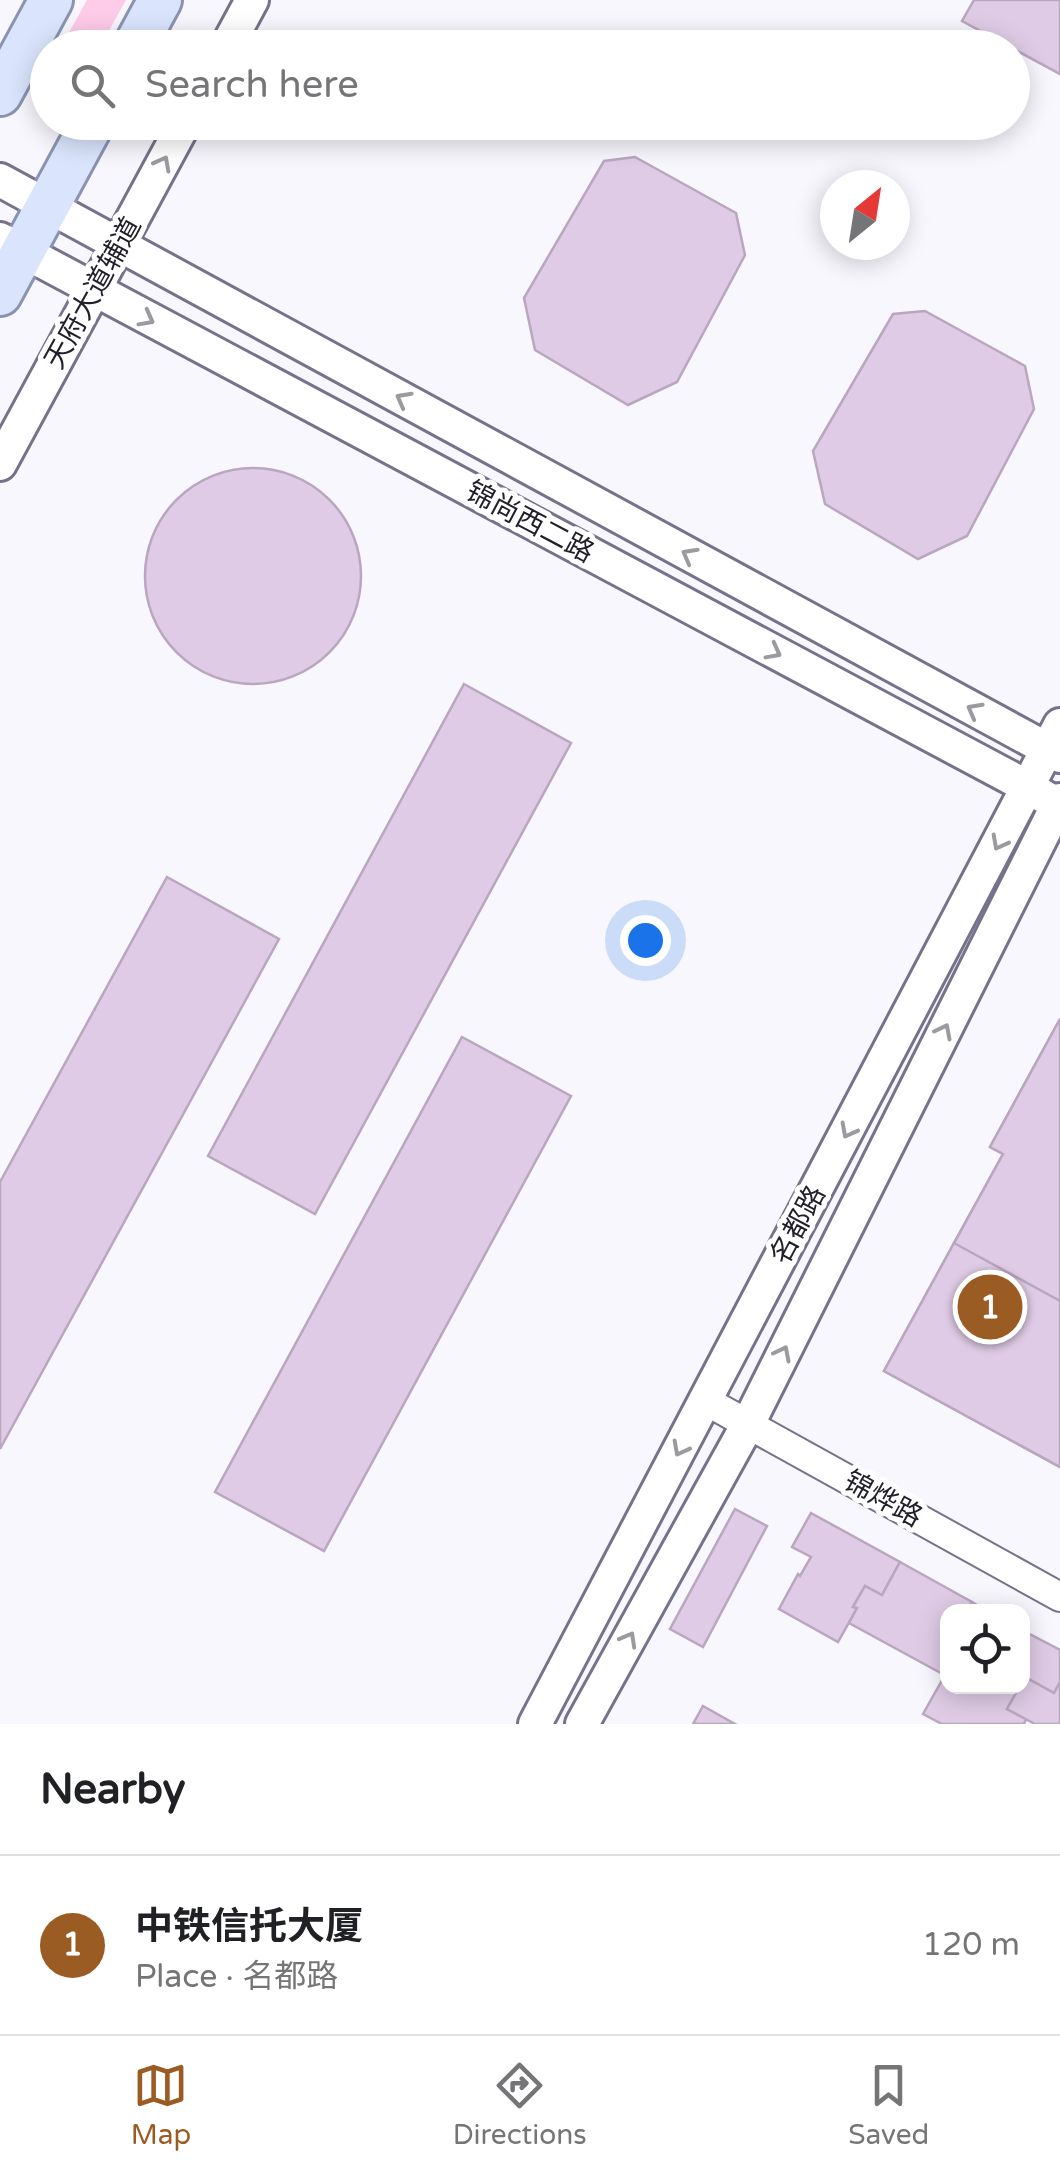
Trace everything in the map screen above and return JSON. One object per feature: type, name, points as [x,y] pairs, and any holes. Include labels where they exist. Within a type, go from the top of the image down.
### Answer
[{"type":"main road","points":[[35,30],[51,0]]},
{"type":"main road","points":[[144,30],[160,0]]},
{"type":"main road","points":[[0,94],[30,39]]},
{"type":"main road","points":[[0,294],[12,246],[48,206],[83,140]]},
{"type":"street","points":[[236,30],[252,0]]},
{"type":"street","name":"天府大道辅道","points":[[0,464],[176,140]]},
{"type":"street","points":[[0,180],[1056,744]]},
{"type":"street","name":"锦尚西二路","points":[[12,246],[1059,804]]},
{"type":"street","name":"名都路","points":[[535,1724],[1028,786],[1056,744]]},
{"type":"street","points":[[582,1724],[748,1424],[1059,804]]},
{"type":"street","name":"锦烨路","points":[[706,1401],[1060,1597]]},
{"type":"shaded area","points":[[87,0],[126,0],[109,30],[70,30]]},
{"type":"building","points":[[974,0],[1060,0],[1060,74],[1030,58],[1030,30],[979,30],[962,21]]},
{"type":"building","points":[[635,157],[736,213],[745,255],[677,382],[628,405],[535,350],[524,298],[604,161]]},
{"type":"building","points":[[925,311],[1025,366],[1034,409],[967,536],[918,559],[825,504],[813,451],[893,314]]},
{"type":"building","points":[[253,468],[294,477],[329,500],[352,535],[361,576],[352,617],[329,652],[294,675],[253,684],[212,675],[177,652],[154,617],[145,576],[154,535],[177,500],[212,477]]},
{"type":"building","points":[[464,684],[571,743],[315,1214],[208,1156]]},
{"type":"building","points":[[167,877],[279,939],[0,1449],[0,1182]]},
{"type":"building","points":[[1060,1019],[1060,1209],[1022,1280],[954,1243],[1003,1154],[990,1147]]},
{"type":"building","points":[[1060,1019],[1060,1467],[884,1371],[1003,1154],[990,1147]]},
{"type":"building","points":[[462,1037],[571,1096],[324,1551],[215,1492]]},
{"type":"building","points":[[954,1243],[1060,1301],[1060,1467],[884,1371]]},
{"type":"building","points":[[735,1509],[767,1526],[703,1647],[670,1629]]},
{"type":"building","points":[[811,1513],[900,1562],[882,1595],[865,1586],[838,1642],[779,1609],[811,1557],[792,1547]]},
{"type":"building","points":[[900,1562],[972,1602],[940,1604],[940,1673],[849,1623],[865,1586],[882,1595]]},
{"type":"building","points":[[1030,1634],[1060,1650],[1060,1682],[1054,1693],[1030,1680]]},
{"type":"building","points":[[1030,1680],[1054,1693],[1060,1682],[1060,1724],[1035,1724],[1007,1709],[1015,1694],[1030,1694]]},
{"type":"building","points":[[940,1684],[940,1694],[1015,1694],[1007,1709],[1026,1719],[1024,1724],[942,1724],[923,1714]]},
{"type":"building","points":[[703,1706],[735,1724],[693,1724]]},
{"type":"place","name":"中铁信托大厦","points":[[990,1307]]}]
